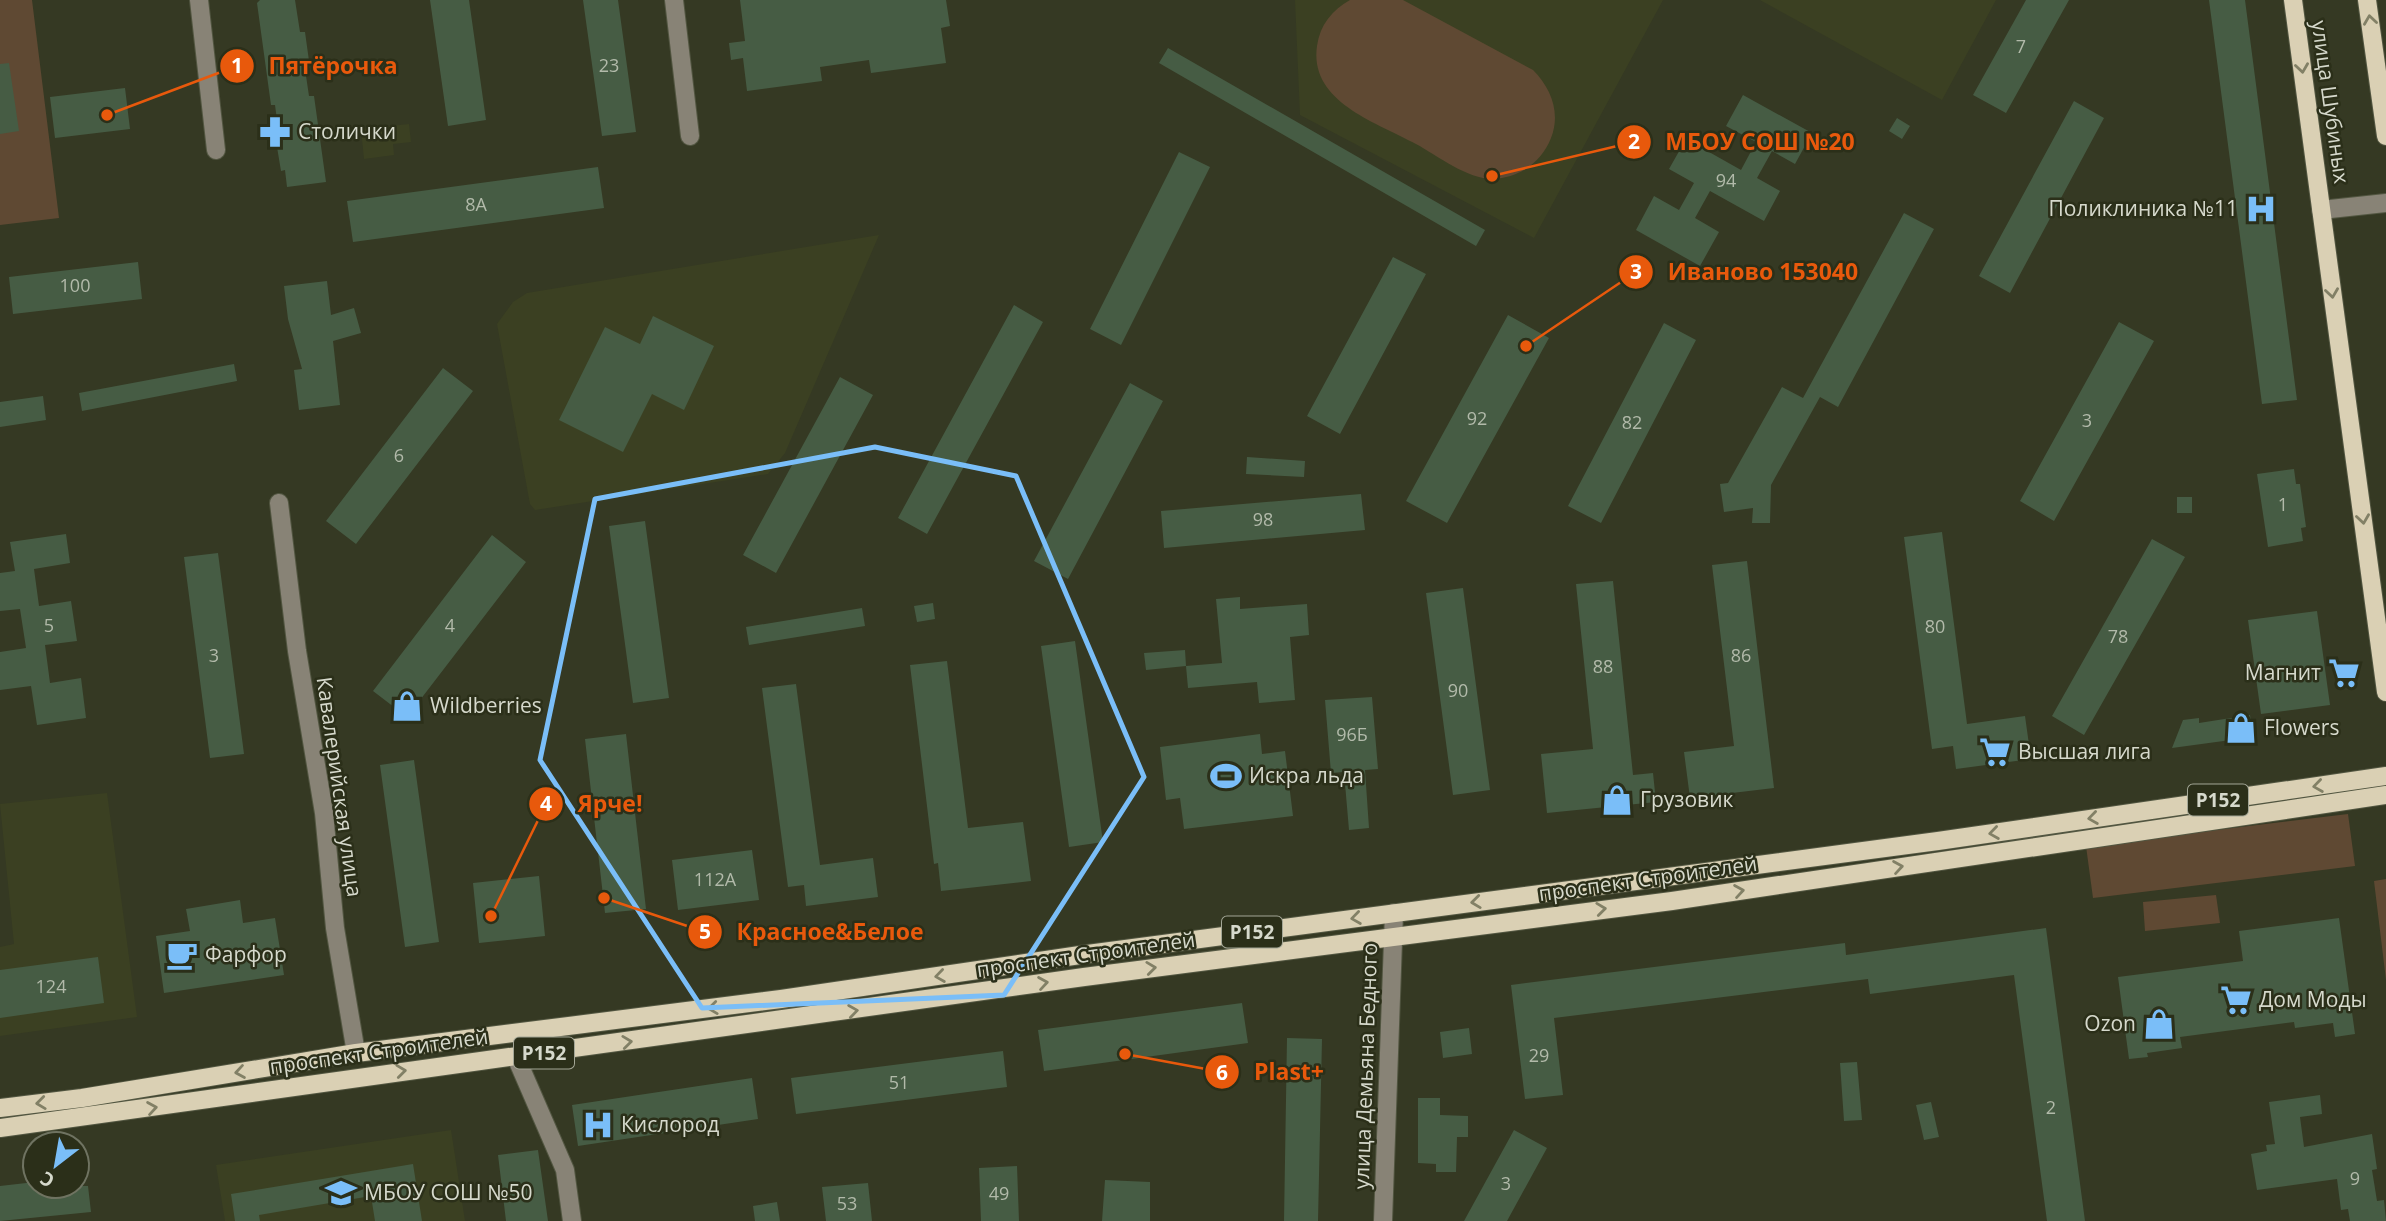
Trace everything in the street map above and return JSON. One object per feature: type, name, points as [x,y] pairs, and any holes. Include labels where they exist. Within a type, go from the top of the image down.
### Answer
[{"type":"main road","name":"улица Шубиных","points":[[2293,0],[2386,692]]},
{"type":"main road","points":[[2367,0],[2386,136]]},
{"type":"main road","name":"проспект Строителей","points":[[0,1108],[82,1098],[356,1053],[781,999],[1394,913],[1805,859],[2386,776]]},
{"type":"main road","name":"проспект Строителей","points":[[0,1128],[361,1076],[1855,874],[2386,795]]},
{"type":"main road","points":[[1853,852],[1855,874]]},
{"type":"main road","points":[[1805,859],[1806,880]]},
{"type":"main road","points":[[513,1032],[516,1057]]},
{"type":"main road","name":"Кавалерийская улица","points":[[356,1053],[361,1076]]},
{"type":"street","points":[[199,0],[216,150]]},
{"type":"street","points":[[674,0],[690,136]]},
{"type":"street","name":"улица Шубиных","points":[[2321,210],[2386,203]]},
{"type":"street","name":"Кавалерийская улица","points":[[279,503],[305,704],[324,813],[335,928],[356,1053]]},
{"type":"street","name":"улица Демьяна Бедного","points":[[1383,1221],[1394,913]]},
{"type":"street","points":[[516,1057],[565,1170],[572,1221]]},
{"type":"highlighted area","points":[[875,447],[1016,476],[1144,777],[1004,995],[702,1008],[540,760],[595,499]]},
{"type":"shaded area","points":[[0,0],[32,0],[59,218],[0,225]]},
{"type":"shaded area","points":[[1295,0],[1663,0],[1534,238],[1300,115]]},
{"type":"shaded area","points":[[1350,0],[1403,0],[1533,70],[1553,101],[1555,119],[1551,138],[1541,155],[1528,168],[1512,176],[1483,178],[1453,166],[1348,108],[1323,82],[1317,65],[1317,46],[1328,19]]},
{"type":"shaded area","points":[[1760,0],[1996,0],[1942,100]]},
{"type":"shaded area","points":[[409,124],[411,142],[393,144],[394,155],[364,159],[361,129]]},
{"type":"shaded area","points":[[879,235],[785,453],[768,474],[535,510],[530,504],[497,324],[513,302],[527,293]]},
{"type":"shaded area","points":[[107,793],[137,1017],[0,1036],[0,947],[14,944],[0,804]]},
{"type":"shaded area","points":[[2348,814],[2355,866],[2093,898],[2086,846]]},
{"type":"shaded area","points":[[2386,879],[2386,980],[2374,881]]},
{"type":"shaded area","points":[[2216,895],[2220,923],[2145,931],[2143,902]]},
{"type":"shaded area","name":"МБОУ СОШ №50","points":[[451,1130],[465,1221],[225,1221],[216,1165]]},
{"type":"building","points":[[260,0],[295,0],[300,32],[305,32],[310,68],[305,69],[309,96],[314,96],[326,182],[287,187],[285,170],[281,171],[275,135],[279,135],[275,105],[271,105],[257,3]]},
{"type":"building","points":[[430,0],[469,0],[486,120],[448,126]]},
{"type":"building","points":[[583,0],[618,0],[636,132],[602,136]]},
{"type":"building","points":[[740,0],[946,0],[950,26],[941,28],[946,63],[871,73],[869,60],[820,67],[822,81],[747,91],[743,58],[731,60],[729,43],[745,41]]},
{"type":"building","points":[[2026,0],[2069,0],[2006,113],[1973,95]]},
{"type":"building","points":[[2209,0],[2245,0],[2297,400],[2262,404]]},
{"type":"building","points":[[1168,48],[1485,230],[1476,246],[1159,63]]},
{"type":"building","points":[[9,63],[19,131],[0,134],[0,64]]},
{"type":"building","points":[[125,88],[130,129],[55,138],[50,97]]},
{"type":"building","points":[[1743,95],[1812,133],[1795,164],[1772,151],[1757,178],[1780,191],[1764,221],[1710,191],[1695,218],[1719,232],[1700,266],[1636,230],[1654,196],[1679,210],[1694,183],[1669,169],[1686,139],[1741,170],[1756,142],[1726,126]]},
{"type":"building","points":[[2074,101],[2104,118],[2010,293],[1979,276]]},
{"type":"building","points":[[1897,118],[1910,126],[1902,139],[1889,131]]},
{"type":"building","points":[[1179,152],[1210,167],[1121,345],[1090,329]]},
{"type":"building","points":[[598,167],[604,208],[353,242],[347,201]]},
{"type":"building","points":[[1904,213],[1934,229],[1838,407],[1820,397],[1771,485],[1770,523],[1752,523],[1753,508],[1724,512],[1720,484],[1728,483],[1782,387],[1803,398]]},
{"type":"building","points":[[1393,257],[1426,274],[1340,434],[1307,416]]},
{"type":"building","points":[[138,262],[142,299],[13,314],[9,277]]},
{"type":"building","points":[[327,281],[331,315],[354,308],[361,333],[333,341],[340,405],[299,410],[294,370],[302,369],[288,319],[284,286]]},
{"type":"building","points":[[1014,305],[1043,322],[927,534],[898,518]]},
{"type":"building","points":[[1508,315],[1549,338],[1447,523],[1406,501]]},
{"type":"building","points":[[653,316],[714,346],[684,410],[652,394],[623,452],[559,420],[605,327],[640,344]]},
{"type":"building","points":[[2119,322],[2154,341],[2054,521],[2020,501]]},
{"type":"building","points":[[1664,323],[1696,340],[1601,523],[1568,506]]},
{"type":"building","points":[[234,364],[237,381],[82,411],[79,393]]},
{"type":"building","points":[[443,368],[473,391],[356,544],[326,521]]},
{"type":"building","points":[[840,377],[873,395],[776,573],[743,555]]},
{"type":"building","points":[[1130,383],[1163,401],[1068,579],[1034,561]]},
{"type":"building","points":[[43,396],[46,420],[0,427],[0,402]]},
{"type":"building","points":[[1247,457],[1305,461],[1304,477],[1246,474]]},
{"type":"building","points":[[2294,469],[2296,484],[2300,484],[2306,527],[2301,528],[2303,541],[2268,547],[2257,474]]},
{"type":"building","points":[[1361,494],[1365,530],[1164,548],[1161,511]]},
{"type":"building","points":[[2177,497],[2192,497],[2192,513],[2177,513]]},
{"type":"building","points":[[645,521],[669,698],[633,703],[609,526]]},
{"type":"building","points":[[1942,532],[1967,724],[2025,716],[2031,759],[1956,769],[1953,746],[1932,749],[1904,537]]},
{"type":"building","points":[[66,534],[70,563],[34,569],[39,606],[71,601],[77,641],[45,645],[50,683],[81,678],[86,718],[37,725],[31,686],[0,690],[0,652],[26,648],[20,609],[0,611],[0,573],[15,571],[10,542]]},
{"type":"building","points":[[492,535],[526,562],[407,717],[373,691]]},
{"type":"building","points":[[2152,539],[2185,557],[2084,735],[2052,716]]},
{"type":"building","points":[[218,553],[244,754],[210,758],[184,557]]},
{"type":"building","points":[[1747,561],[1774,788],[1690,798],[1684,752],[1734,746],[1712,565]]},
{"type":"building","points":[[1613,581],[1633,775],[1653,773],[1656,802],[1547,813],[1541,754],[1593,749],[1576,584]]},
{"type":"building","points":[[1463,588],[1490,790],[1453,795],[1426,593]]},
{"type":"building","points":[[1240,597],[1240,609],[1307,604],[1309,635],[1290,637],[1295,700],[1259,703],[1257,682],[1188,688],[1186,666],[1222,663],[1216,599]]},
{"type":"building","points":[[933,603],[935,619],[917,622],[914,606]]},
{"type":"building","points":[[862,608],[865,626],[749,645],[746,627]]},
{"type":"building","points":[[2317,611],[2330,705],[2261,714],[2248,620]]},
{"type":"building","points":[[1075,641],[1103,842],[1069,847],[1041,646]]},
{"type":"building","points":[[1185,650],[1186,666],[1146,670],[1144,653]]},
{"type":"building","points":[[947,661],[968,828],[1023,822],[1031,881],[941,891],[938,863],[934,864],[910,665]]},
{"type":"building","points":[[796,684],[820,865],[873,858],[878,897],[806,906],[804,885],[788,887],[762,688]]},
{"type":"building","points":[[1372,697],[1378,769],[1365,770],[1369,828],[1349,830],[1344,772],[1331,773],[1325,700]]},
{"type":"building","points":[[2250,715],[2253,737],[2172,748],[2183,720],[2199,718],[2199,723]]},
{"type":"building","points":[[626,734],[646,909],[605,913],[585,739]]},
{"type":"building","name":"Искра льда","points":[[1260,734],[1262,754],[1285,751],[1293,816],[1184,829],[1180,798],[1166,800],[1160,747]]},
{"type":"building","points":[[414,760],[439,942],[405,947],[380,765]]},
{"type":"building","points":[[752,850],[759,900],[678,910],[672,860]]},
{"type":"building","points":[[539,876],[545,936],[479,943],[473,883]]},
{"type":"building","points":[[240,900],[243,923],[275,918],[284,975],[164,993],[156,936],[190,931],[186,909]]},
{"type":"building","name":"Дом Моды","points":[[2339,918],[2355,1034],[2335,1037],[2333,1023],[2295,1028],[2294,1022],[2180,1037],[2182,1048],[2147,1053],[2148,1057],[2129,1059],[2118,977],[2243,961],[2239,931]]},
{"type":"building","points":[[2046,928],[2085,1221],[2047,1221],[2014,975],[1870,994],[1868,979],[1554,1018],[1563,1095],[1525,1099],[1511,985],[1845,943],[1846,955]]},
{"type":"building","points":[[98,957],[104,1003],[0,1018],[0,970]]},
{"type":"building","points":[[1242,1003],[1248,1043],[1044,1071],[1038,1030]]},
{"type":"building","points":[[1469,1028],[1472,1054],[1443,1058],[1440,1032]]},
{"type":"building","points":[[1287,1038],[1322,1039],[1318,1221],[1284,1221]]},
{"type":"building","points":[[1003,1051],[1007,1087],[796,1114],[791,1078]]},
{"type":"building","points":[[1857,1062],[1862,1120],[1844,1121],[1840,1063]]},
{"type":"building","points":[[752,1078],[758,1119],[578,1146],[572,1105]]},
{"type":"building","points":[[2320,1095],[2322,1114],[2300,1117],[2304,1147],[2372,1134],[2377,1169],[2372,1170],[2377,1201],[2384,1200],[2386,1221],[2350,1221],[2348,1209],[2341,1210],[2337,1179],[2257,1190],[2251,1154],[2267,1151],[2266,1145],[2275,1144],[2269,1102]]},
{"type":"building","points":[[1418,1098],[1440,1098],[1440,1115],[1468,1116],[1468,1137],[1457,1137],[1456,1172],[1436,1172],[1436,1164],[1418,1163]]},
{"type":"building","points":[[1931,1102],[1939,1137],[1924,1140],[1916,1105]]},
{"type":"building","points":[[1514,1130],[1547,1148],[1507,1221],[1464,1221]]},
{"type":"building","points":[[538,1150],[548,1221],[506,1221],[498,1155]]},
{"type":"building","points":[[413,1164],[422,1221],[375,1221],[371,1196],[259,1215],[260,1221],[235,1221],[231,1194]]},
{"type":"building","points":[[1017,1166],[1019,1221],[981,1221],[979,1168]]},
{"type":"building","points":[[1105,1180],[1150,1182],[1150,1221],[1102,1221]]},
{"type":"building","points":[[868,1183],[872,1221],[826,1221],[822,1187]]},
{"type":"building","points":[[21,1184],[21,1200],[90,1200],[91,1212],[0,1221],[0,1186]]},
{"type":"building","points":[[777,1202],[780,1221],[755,1221],[753,1206]]},
{"type":"place","name":"Пятёрочка","points":[[107,115]]},
{"type":"place","name":"Столички","points":[[275,132]]},
{"type":"place","name":"МБОУ СОШ №20","points":[[1492,176]]},
{"type":"place","name":"Поликлиника №11","points":[[2261,209]]},
{"type":"place","name":"Иваново 153040","points":[[1526,346]]},
{"type":"place","name":"Магнит","points":[[2344,673]]},
{"type":"place","name":"Wildberries","points":[[407,706]]},
{"type":"place","name":"Flowers","points":[[2241,728]]},
{"type":"place","name":"Высшая лига","points":[[1995,752]]},
{"type":"place","name":"Искра льда","points":[[1226,776]]},
{"type":"place","name":"Грузовик","points":[[1617,800]]},
{"type":"place","name":"Красное&Белое","points":[[604,898]]},
{"type":"place","name":"Ярче!","points":[[491,916]]},
{"type":"place","name":"Фарфор","points":[[182,955]]},
{"type":"place","name":"Дом Моды","points":[[2236,1000]]},
{"type":"place","name":"Ozon","points":[[2159,1024]]},
{"type":"place","name":"Plast+","points":[[1125,1054]]},
{"type":"place","name":"Кислород","points":[[598,1125]]},
{"type":"place","name":"МБОУ СОШ №50","points":[[341,1193]]}]
